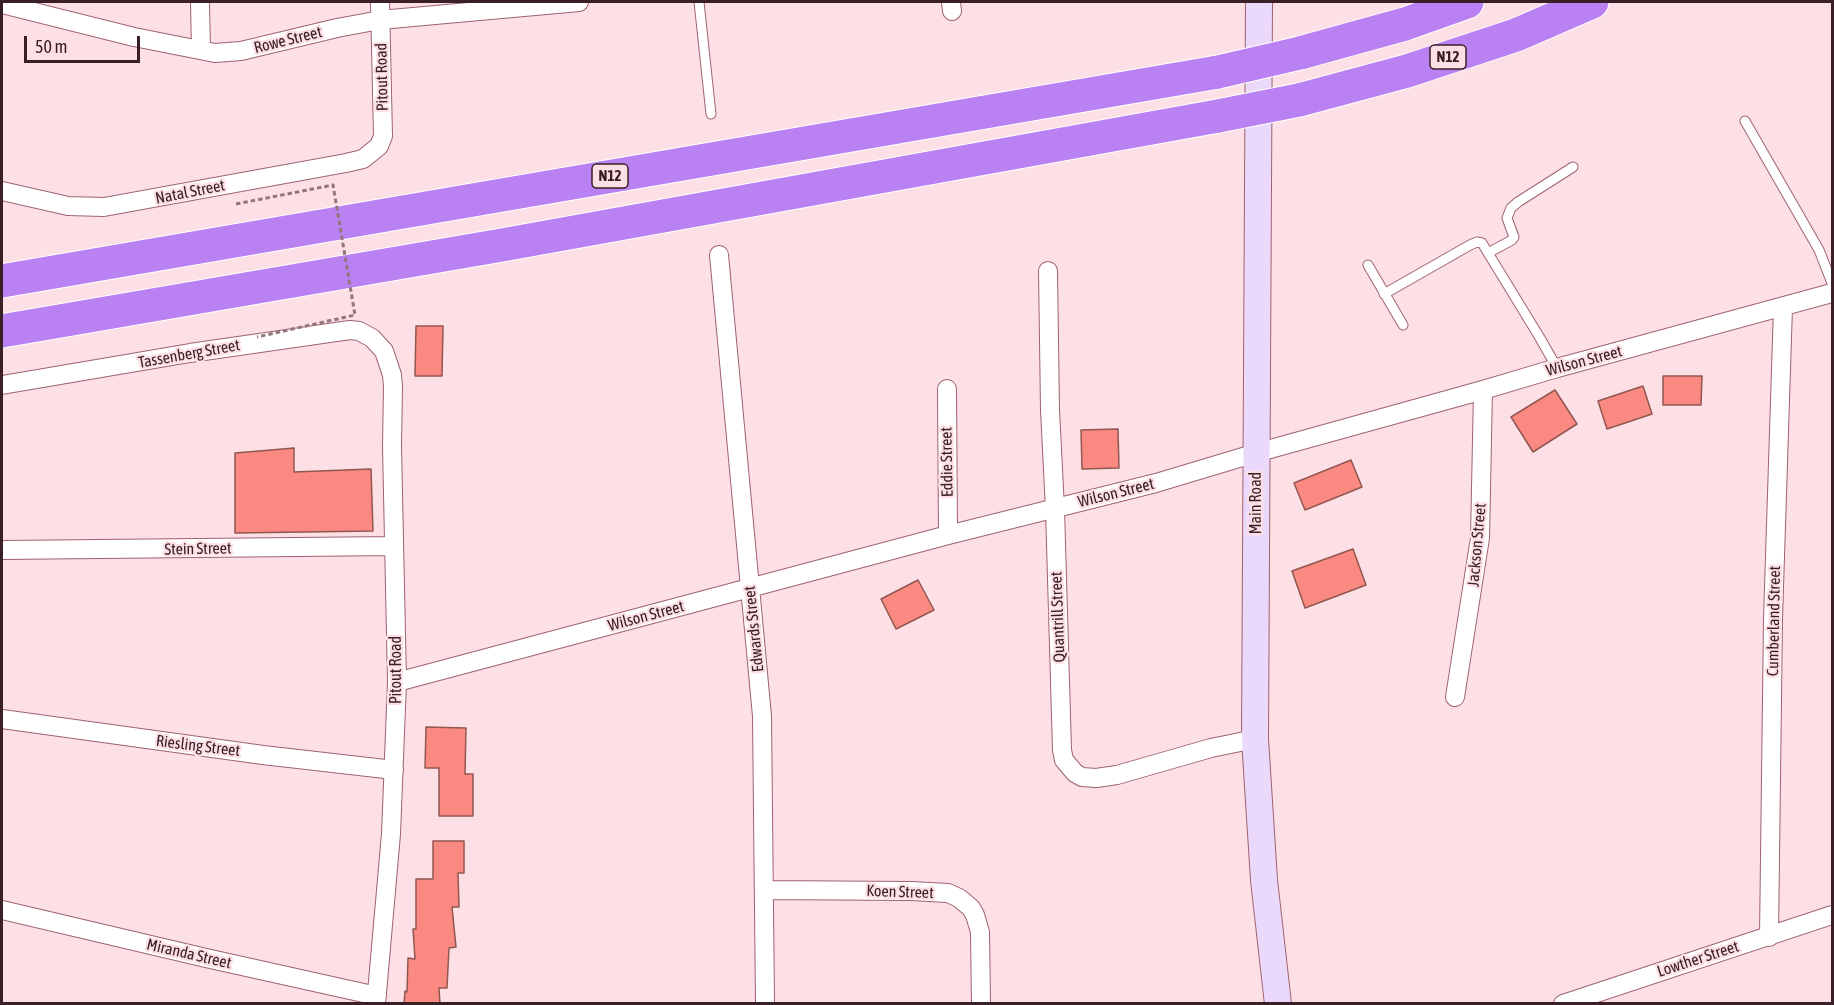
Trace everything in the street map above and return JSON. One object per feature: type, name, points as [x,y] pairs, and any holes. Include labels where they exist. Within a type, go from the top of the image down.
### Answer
[{"type":"highway","name":"N12","points":[[2,281],[1218,72],[1300,53],[1405,24],[1467,2]]},
{"type":"highway","name":"N12","points":[[2,331],[490,248],[1299,100],[1451,57],[1516,34],[1592,2]]},
{"type":"street","points":[[200,2],[201,50]]},
{"type":"street","name":"Pitout Road","points":[[375,150],[383,136],[380,2]]},
{"type":"street","name":"Rowe Street","points":[[2,4],[134,37],[215,53],[241,51],[380,20],[579,2]]},
{"type":"street","name":"Main Road","points":[[1259,2],[1255,739],[1264,880],[1278,1004]]},
{"type":"street","name":"Natal Street","points":[[2,191],[68,206],[104,207],[346,163],[363,159],[375,150]]},
{"type":"street","name":"Edwards Street","points":[[718,255],[762,716],[765,1004]]},
{"type":"street","name":"Quantrill Street","points":[[1048,271],[1050,410],[1064,760],[1069,768],[1082,777],[1096,778],[1117,775],[1211,747],[1255,739]]},
{"type":"street","name":"Wilson Street","points":[[398,682],[948,535],[1156,483],[1557,368],[1833,294]]},
{"type":"street","name":"Cumberland Street","points":[[1769,937],[1773,619],[1783,307]]},
{"type":"street","name":"Tassenberg Street","points":[[2,386],[202,351],[350,330],[375,341]]},
{"type":"street","name":"Pitout Road","points":[[375,341],[384,351],[392,375],[398,682],[391,834],[376,1000]]},
{"type":"street","name":"Eddie Street","points":[[946,388],[948,535]]},
{"type":"street","name":"Jackson Street","points":[[1455,697],[1480,538],[1483,390]]},
{"type":"street","name":"Stein Street","points":[[2,550],[394,546]]},
{"type":"street","name":"Riesling Street","points":[[2,719],[394,770]]},
{"type":"street","name":"Koen Street","points":[[764,890],[933,892],[948,893],[958,898],[971,908],[980,932],[981,1004]]},
{"type":"street","name":"Miranda Street","points":[[2,910],[376,1000]]},
{"type":"street","name":"Lowther Street","points":[[1563,1004],[1833,915]]},
{"type":"lane","points":[[699,2],[711,114]]},
{"type":"lane","points":[[1745,121],[1819,250],[1833,283]]},
{"type":"lane","points":[[1488,253],[1514,237],[1507,218],[1511,208],[1573,167]]},
{"type":"lane","points":[[1384,294],[1470,245],[1477,242],[1482,243],[1557,368]]},
{"type":"lane","points":[[1368,265],[1403,325]]},
{"type":"path","points":[[236,204],[333,185],[355,315],[257,337]]},
{"type":"building","points":[[416,326],[443,326],[442,376],[415,376]]},
{"type":"building","points":[[1663,376],[1702,376],[1701,405],[1663,405]]},
{"type":"building","points":[[1643,386],[1652,414],[1607,429],[1598,401]]},
{"type":"building","points":[[1555,390],[1577,424],[1533,452],[1511,417]]},
{"type":"building","points":[[1118,429],[1119,468],[1082,469],[1081,430]]},
{"type":"building","points":[[294,448],[294,472],[371,469],[373,531],[235,533],[235,453]]},
{"type":"building","points":[[1351,460],[1362,487],[1305,510],[1294,483]]},
{"type":"building","points":[[1353,549],[1366,585],[1305,608],[1292,571]]},
{"type":"building","points":[[918,580],[934,610],[896,629],[881,599]]},
{"type":"building","points":[[426,727],[466,728],[465,774],[473,774],[473,816],[439,816],[439,768],[425,768]]},
{"type":"building","points":[[433,841],[464,841],[464,873],[458,873],[459,907],[452,907],[456,947],[449,948],[447,988],[439,988],[440,1004],[404,1004],[405,991],[407,992],[408,958],[415,959],[413,929],[416,929],[416,879],[433,879]]}]
